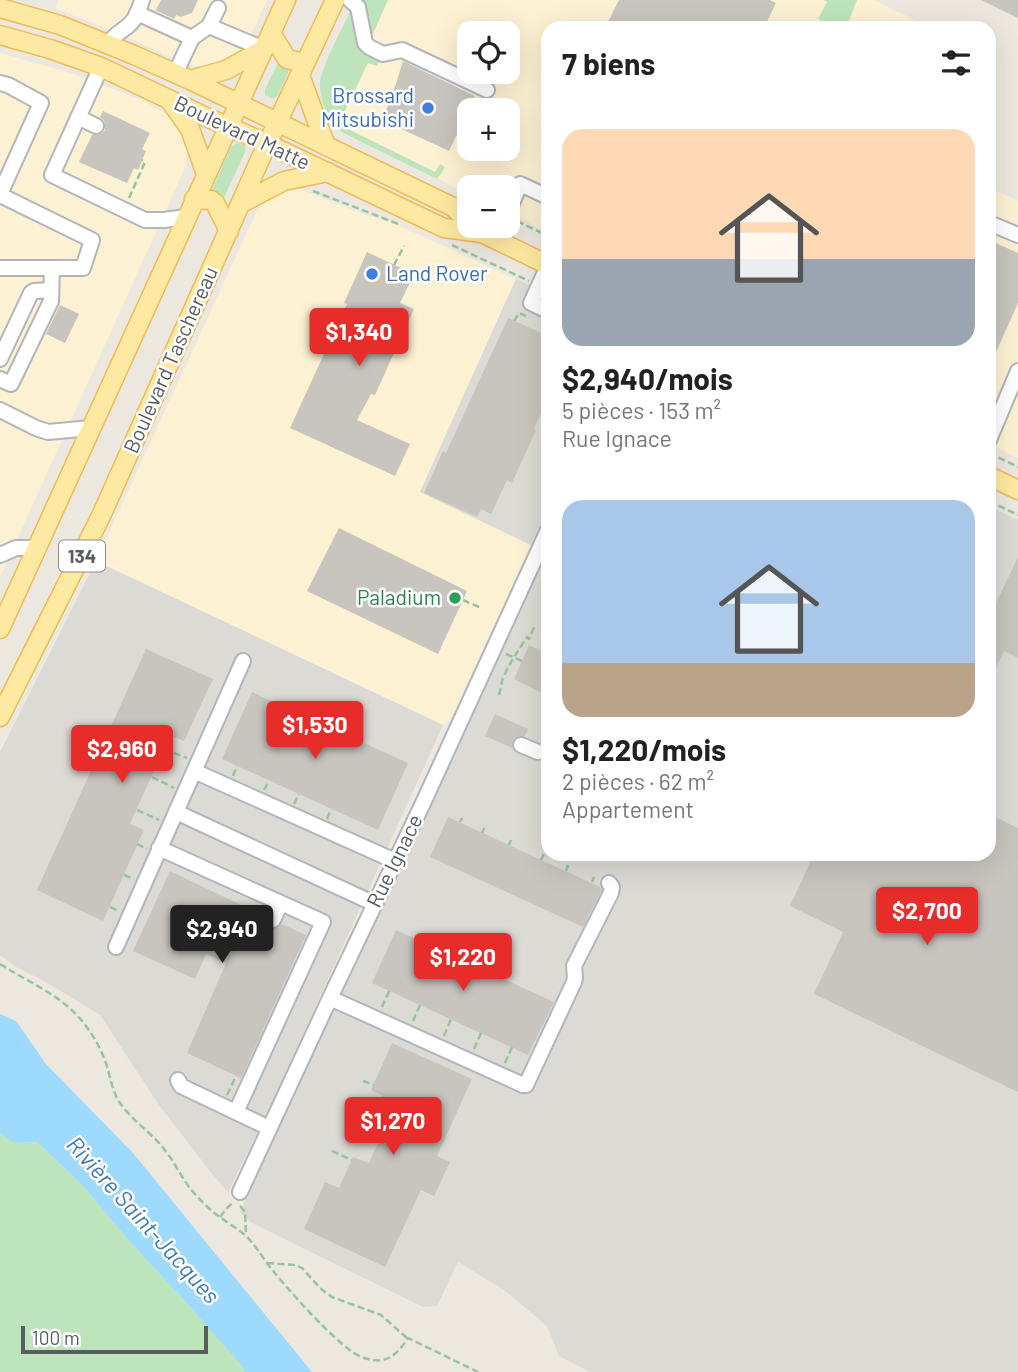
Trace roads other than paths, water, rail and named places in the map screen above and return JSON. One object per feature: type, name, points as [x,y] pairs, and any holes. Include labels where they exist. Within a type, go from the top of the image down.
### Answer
[{"type":"main road","name":"Boulevard Taschereau","points":[[0,629],[286,0]]},
{"type":"main road","name":"Boulevard Taschereau","points":[[0,717],[101,516],[335,0]]},
{"type":"main road","name":"Boulevard Matte","points":[[0,8],[49,21],[109,44],[457,210]]},
{"type":"main road","name":"Boulevard Matte","points":[[0,35],[101,67],[443,228],[457,228]]},
{"type":"main road","points":[[183,77],[226,70],[268,41],[287,59],[303,69],[326,146]]},
{"type":"main road","points":[[169,99],[188,125],[206,174]]},
{"type":"main road","points":[[242,203],[284,181],[328,172]]},
{"type":"main road","points":[[194,199],[213,201],[229,231]]},
{"type":"main road","name":"Boulevard Matte","points":[[500,238],[541,262]]},
{"type":"main road","points":[[996,479],[1018,490]]},
{"type":"street","points":[[349,0],[358,8],[365,43],[369,47],[383,54],[402,51],[487,90]]},
{"type":"street","points":[[109,44],[113,36],[132,22],[139,7],[192,38]]},
{"type":"street","points":[[183,77],[192,38],[209,26],[218,8]]},
{"type":"street","points":[[209,26],[268,41]]},
{"type":"street","points":[[101,67],[52,176],[145,220],[186,217]]},
{"type":"street","points":[[0,83],[41,103],[0,195],[92,240],[83,268],[0,268]]},
{"type":"street","points":[[78,117],[96,125]]},
{"type":"street","points":[[520,184],[541,194]]},
{"type":"street","points":[[996,226],[1018,235]]},
{"type":"street","points":[[0,379],[11,384],[51,301],[52,268]]},
{"type":"street","points":[[541,281],[531,303],[541,308]]},
{"type":"street","points":[[0,359],[31,293],[51,290]]},
{"type":"street","points":[[996,423],[1018,371]]},
{"type":"street","points":[[0,410],[48,432],[90,428]]},
{"type":"street","name":"Rue Ignace","points":[[238,1197],[541,545]]},
{"type":"street","points":[[0,555],[16,548],[36,548]]},
{"type":"street","points":[[116,947],[243,661]]},
{"type":"street","points":[[521,745],[538,752]]},
{"type":"street","points":[[196,767],[395,862]]},
{"type":"street","points":[[173,819],[374,904]]},
{"type":"street","points":[[159,848],[323,922],[236,1112]]},
{"type":"street","points":[[330,998],[526,1085],[574,982],[574,967],[611,893],[612,887],[609,883]]},
{"type":"street","points":[[273,920],[281,903]]},
{"type":"street","points":[[178,1080],[181,1086],[269,1128]]},
{"type":"water","name":"Rivière Saint-Jacques","points":[[0,1014],[16,1021],[46,1064],[133,1153],[312,1372],[245,1372],[83,1186],[37,1142],[14,1143],[0,1133]]},
{"type":"place","name":"Brossard Mitsubishi","points":[[428,108]]},
{"type":"place","name":"Land Rover","points":[[372,274]]},
{"type":"place","name":"Paladium","points":[[455,598]]}]
